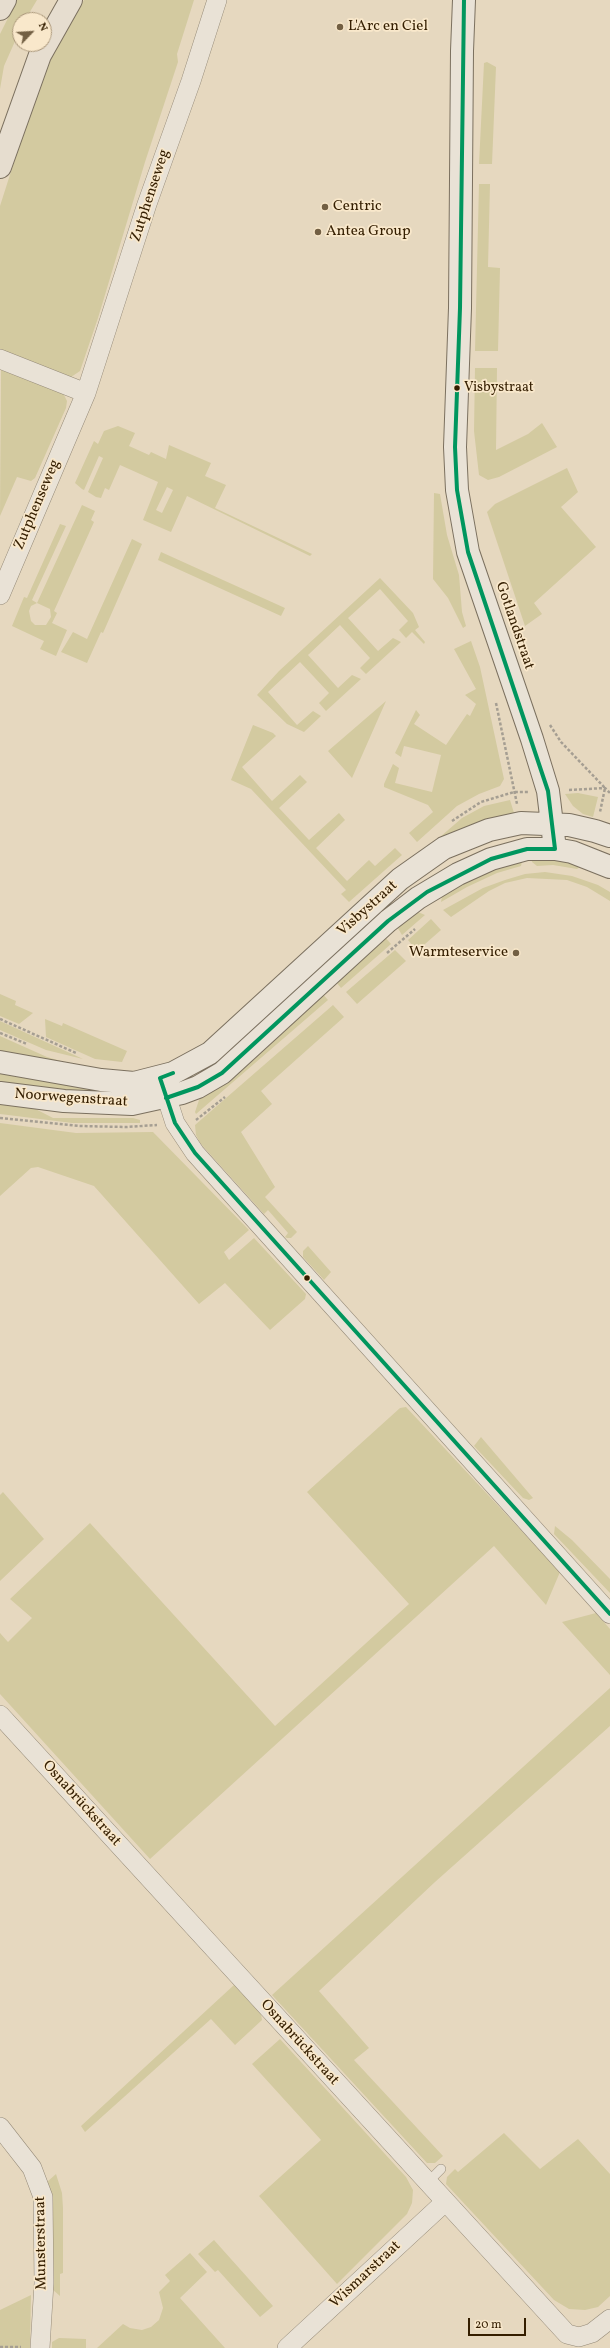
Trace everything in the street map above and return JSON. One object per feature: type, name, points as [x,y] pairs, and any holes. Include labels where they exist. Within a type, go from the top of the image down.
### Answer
[{"type":"main road","points":[[0,10],[5,0]]},
{"type":"main road","points":[[0,167],[40,55],[71,0]]},
{"type":"street","name":"Zutphenseweg","points":[[0,596],[86,393],[147,204],[191,81],[217,0]]},
{"type":"street","name":"Gotlandstraat","points":[[464,0],[460,308],[455,447],[458,497],[468,552],[532,739],[548,791],[554,824],[555,849]]},
{"type":"street","name":"Gotlandstraat","points":[[462,109],[476,0]]},
{"type":"street","points":[[0,360],[86,393]]},
{"type":"street","name":"Visbystraat","points":[[163,1088],[186,1068],[210,1052],[400,879],[430,857],[474,835],[521,823],[554,824],[584,828],[610,836]]},
{"type":"street","name":"Visbystraat","points":[[163,1088],[198,1087],[222,1073],[388,921],[427,892],[491,859],[527,849],[555,849],[587,856],[610,867]]},
{"type":"street","name":"Noorwegenstraat","points":[[0,1062],[100,1080],[134,1082],[163,1088]]},
{"type":"street","points":[[163,1088],[175,1123],[195,1153],[610,1614]]},
{"type":"street","name":"Noorwegenstraat","points":[[0,1093],[96,1103],[132,1104],[163,1088]]},
{"type":"street","name":"Osnabrückstraat","points":[[0,1715],[427,2183],[567,2334],[579,2337],[592,2333],[610,2319]]},
{"type":"street","name":"Munsterstraat","points":[[0,2127],[32,2168],[43,2197],[44,2283],[40,2348]]},
{"type":"street","name":"Wismarstraat","points":[[286,2348],[445,2202]]},
{"type":"lane","points":[[427,2183],[441,2169]]},
{"type":"path","points":[[495,699],[521,823]]},
{"type":"path","points":[[550,724],[561,742],[610,793]]},
{"type":"path","points":[[548,791],[606,788]]},
{"type":"path","points":[[386,954],[421,924]]},
{"type":"path","points":[[0,1019],[77,1054]]},
{"type":"path","points":[[175,1123],[196,1120],[229,1093]]},
{"type":"path","points":[[0,2347],[27,2348]]},
{"type":"shaded area","points":[[17,0],[37,0],[30,12],[12,12],[12,48],[4,66],[0,89],[0,34]]},
{"type":"shaded area","points":[[84,0],[194,0],[177,54],[178,62],[145,162],[98,318],[80,371],[71,377],[0,352],[0,206],[38,87],[54,48]]},
{"type":"shaded area","points":[[487,62],[496,67],[492,164],[479,164],[484,63]]},
{"type":"shaded area","points":[[479,184],[490,184],[488,267],[500,268],[498,351],[475,351]]},
{"type":"shaded area","points":[[475,368],[497,368],[496,450],[528,434],[542,423],[557,447],[499,477],[488,480],[479,475],[474,431]]},
{"type":"shaded area","points":[[1,369],[63,393],[67,401],[66,408],[35,478],[31,481],[17,477],[0,516]]},
{"type":"shaded area","points":[[118,426],[135,433],[129,446],[149,455],[151,452],[166,459],[169,445],[211,463],[205,476],[226,485],[215,508],[312,554],[310,556],[187,496],[171,532],[143,520],[158,482],[120,465],[109,490],[105,488],[101,498],[96,497],[88,492],[103,458],[99,456],[84,490],[82,489],[75,483],[94,441],[98,444],[104,431]],"holes":[[[167,487],[173,490],[162,513],[156,510]]]},
{"type":"shaded area","points":[[567,468],[578,492],[561,507],[596,547],[534,603],[542,614],[525,626],[487,512],[495,504]]},
{"type":"shaded area","points":[[434,493],[440,494],[447,535],[459,575],[462,612],[466,626],[463,628],[448,598],[433,579]]},
{"type":"shaded area","points":[[82,505],[95,511],[91,520],[94,522],[54,611],[57,613],[52,623],[67,630],[56,656],[40,649],[44,641],[12,626],[24,597],[27,598],[60,524],[66,526],[32,600],[37,603]],"holes":[[[37,603],[50,609],[51,617],[46,625],[35,625],[31,621],[29,611],[31,606]]]},
{"type":"shaded area","points":[[132,539],[142,544],[103,633],[101,632],[87,663],[61,652],[73,632],[87,639]]},
{"type":"shaded area","points":[[161,552],[285,608],[281,616],[158,560]]},
{"type":"shaded area","points":[[380,578],[413,613],[419,627],[415,630],[425,642],[424,644],[412,632],[406,638],[399,630],[408,621],[380,589],[348,618],[378,651],[393,638],[401,642],[366,674],[360,668],[370,658],[340,625],[308,655],[338,688],[352,675],[361,679],[326,711],[319,703],[329,693],[300,662],[268,692],[297,725],[313,711],[321,716],[304,732],[287,724],[257,695],[279,671]]},
{"type":"shaded area","points":[[471,641],[480,667],[504,779],[500,786],[479,794],[457,806],[417,842],[409,833],[433,812],[428,805],[384,787],[384,784],[393,764],[399,768],[395,783],[432,792],[441,755],[404,746],[401,757],[395,753],[416,710],[420,715],[414,724],[446,745],[467,714],[470,716],[476,704],[465,695],[476,689],[454,649]]},
{"type":"shaded area","points":[[386,701],[352,778],[328,751]]},
{"type":"shaded area","points":[[253,725],[273,733],[276,736],[242,767],[272,801],[300,775],[307,782],[279,808],[309,840],[339,813],[345,820],[316,848],[347,881],[369,860],[375,866],[395,848],[402,855],[349,902],[341,894],[346,890],[251,789],[231,780]]},
{"type":"shaded area","points":[[578,793],[598,797],[593,817],[583,814],[573,806],[565,794]]},
{"type":"shaded area","points":[[510,800],[514,813],[425,850],[462,818],[484,806]]},
{"type":"shaded area","points":[[550,855],[581,866],[577,869],[553,865],[537,866],[532,862],[531,856]]},
{"type":"shaded area","points":[[523,857],[521,866],[497,873],[467,887],[441,902],[442,896],[448,888]]},
{"type":"shaded area","points":[[545,872],[572,876],[598,885],[610,892],[610,901],[587,887],[567,880],[527,878],[505,883],[489,891],[451,917],[443,910],[483,888],[525,874]]},
{"type":"shaded area","points":[[418,912],[425,915],[402,935],[396,925],[409,913]]},
{"type":"shaded area","points":[[431,919],[441,930],[417,951],[408,940]]},
{"type":"shaded area","points":[[384,936],[391,944],[341,988],[335,981]]},
{"type":"shaded area","points":[[395,950],[406,961],[357,1004],[346,992]]},
{"type":"shaded area","points":[[320,991],[328,1000],[196,1114],[195,1112],[199,1100],[208,1089]]},
{"type":"shaded area","points":[[0,994],[16,1001],[15,1005],[33,1013],[19,1024],[0,1016]]},
{"type":"shaded area","points":[[333,1005],[344,1017],[261,1091],[272,1104],[241,1132],[275,1187],[265,1197],[297,1232],[291,1238],[287,1238],[285,1237],[288,1233],[268,1210],[264,1214],[200,1143],[196,1135],[195,1125]]},
{"type":"shaded area","points":[[45,1019],[62,1026],[63,1023],[127,1051],[122,1062],[95,1059],[46,1037]]},
{"type":"shaded area","points":[[0,1021],[83,1059],[46,1050],[0,1030]]},
{"type":"shaded area","points":[[0,1036],[47,1057],[68,1063],[0,1051]]},
{"type":"shaded area","points":[[0,1070],[122,1093],[0,1087]]},
{"type":"shaded area","points":[[0,1097],[22,1102],[53,1118],[133,1118],[140,1120],[140,1123],[72,1123],[0,1114]]},
{"type":"shaded area","points":[[0,1123],[76,1133],[153,1132],[249,1230],[224,1252],[229,1260],[254,1238],[306,1294],[305,1299],[270,1330],[225,1283],[199,1304],[94,1186],[38,1167],[31,1168],[0,1196]]},
{"type":"shaded area","points":[[308,1246],[331,1272],[324,1280],[303,1257],[303,1251]]},
{"type":"shaded area","points":[[406,1407],[560,1572],[546,1605],[494,1546],[150,1859],[0,1694],[0,1633],[8,1642],[32,1618],[10,1599],[90,1523],[275,1726],[409,1604],[307,1492],[400,1408]]},
{"type":"shaded area","points":[[481,1437],[533,1498],[529,1500],[523,1498],[474,1446]]},
{"type":"shaded area","points":[[3,1492],[44,1539],[0,1581],[0,1495]]},
{"type":"shaded area","points":[[555,1526],[572,1540],[610,1579],[610,1593],[554,1534]]},
{"type":"shaded area","points":[[596,1613],[610,1629],[610,1675],[562,1622]]},
{"type":"shaded area","points":[[610,1688],[610,1726],[435,1882],[319,1991],[369,2048],[354,2060],[443,2156],[435,2163],[427,2163],[272,1995]]},
{"type":"shaded area","points":[[234,1985],[261,2014],[262,2020],[235,2045],[211,2019],[85,2132],[81,2126]]},
{"type":"shaded area","points":[[280,2039],[406,2177],[413,2190],[412,2203],[407,2214],[337,2284],[259,2196],[321,2140],[252,2064]]},
{"type":"shaded area","points":[[504,2133],[540,2169],[578,2139],[610,2174],[610,2296],[598,2307],[585,2310],[569,2309],[554,2300],[446,2184],[447,2177],[455,2169],[458,2172]]},
{"type":"shaded area","points":[[56,2174],[62,2193],[63,2208],[63,2273],[60,2274],[60,2296],[52,2289],[47,2182]]},
{"type":"shaded area","points":[[214,2240],[273,2306],[260,2317],[218,2270],[215,2272],[198,2254]]},
{"type":"shaded area","points":[[190,2253],[207,2272],[180,2298],[225,2348],[97,2348],[123,2324],[130,2328],[142,2330],[151,2327],[159,2320],[163,2308],[159,2292],[170,2281],[165,2275]]},
{"type":"shaded area","points":[[31,2295],[30,2348],[0,2348],[0,2310]]},
{"type":"shaded area","points":[[59,2338],[86,2339],[86,2348],[52,2348],[52,2342]]},
{"type":"transit line","points":[[166,1098],[198,1087],[222,1073],[388,921],[427,892],[491,859],[527,849],[555,849],[548,791],[468,552],[457,490],[455,447],[460,308],[464,0]]},
{"type":"transit line","points":[[173,1073],[160,1078],[175,1123],[195,1153],[610,1614]]},
{"type":"place","name":"L'Arc en Ciel","points":[[340,27]]},
{"type":"place","name":"Centric","points":[[325,207]]},
{"type":"place","name":"Antea Group","points":[[318,232]]},
{"type":"place","name":"Visbystraat","points":[[457,388]]},
{"type":"place","name":"Warmteservice","points":[[516,953]]}]
